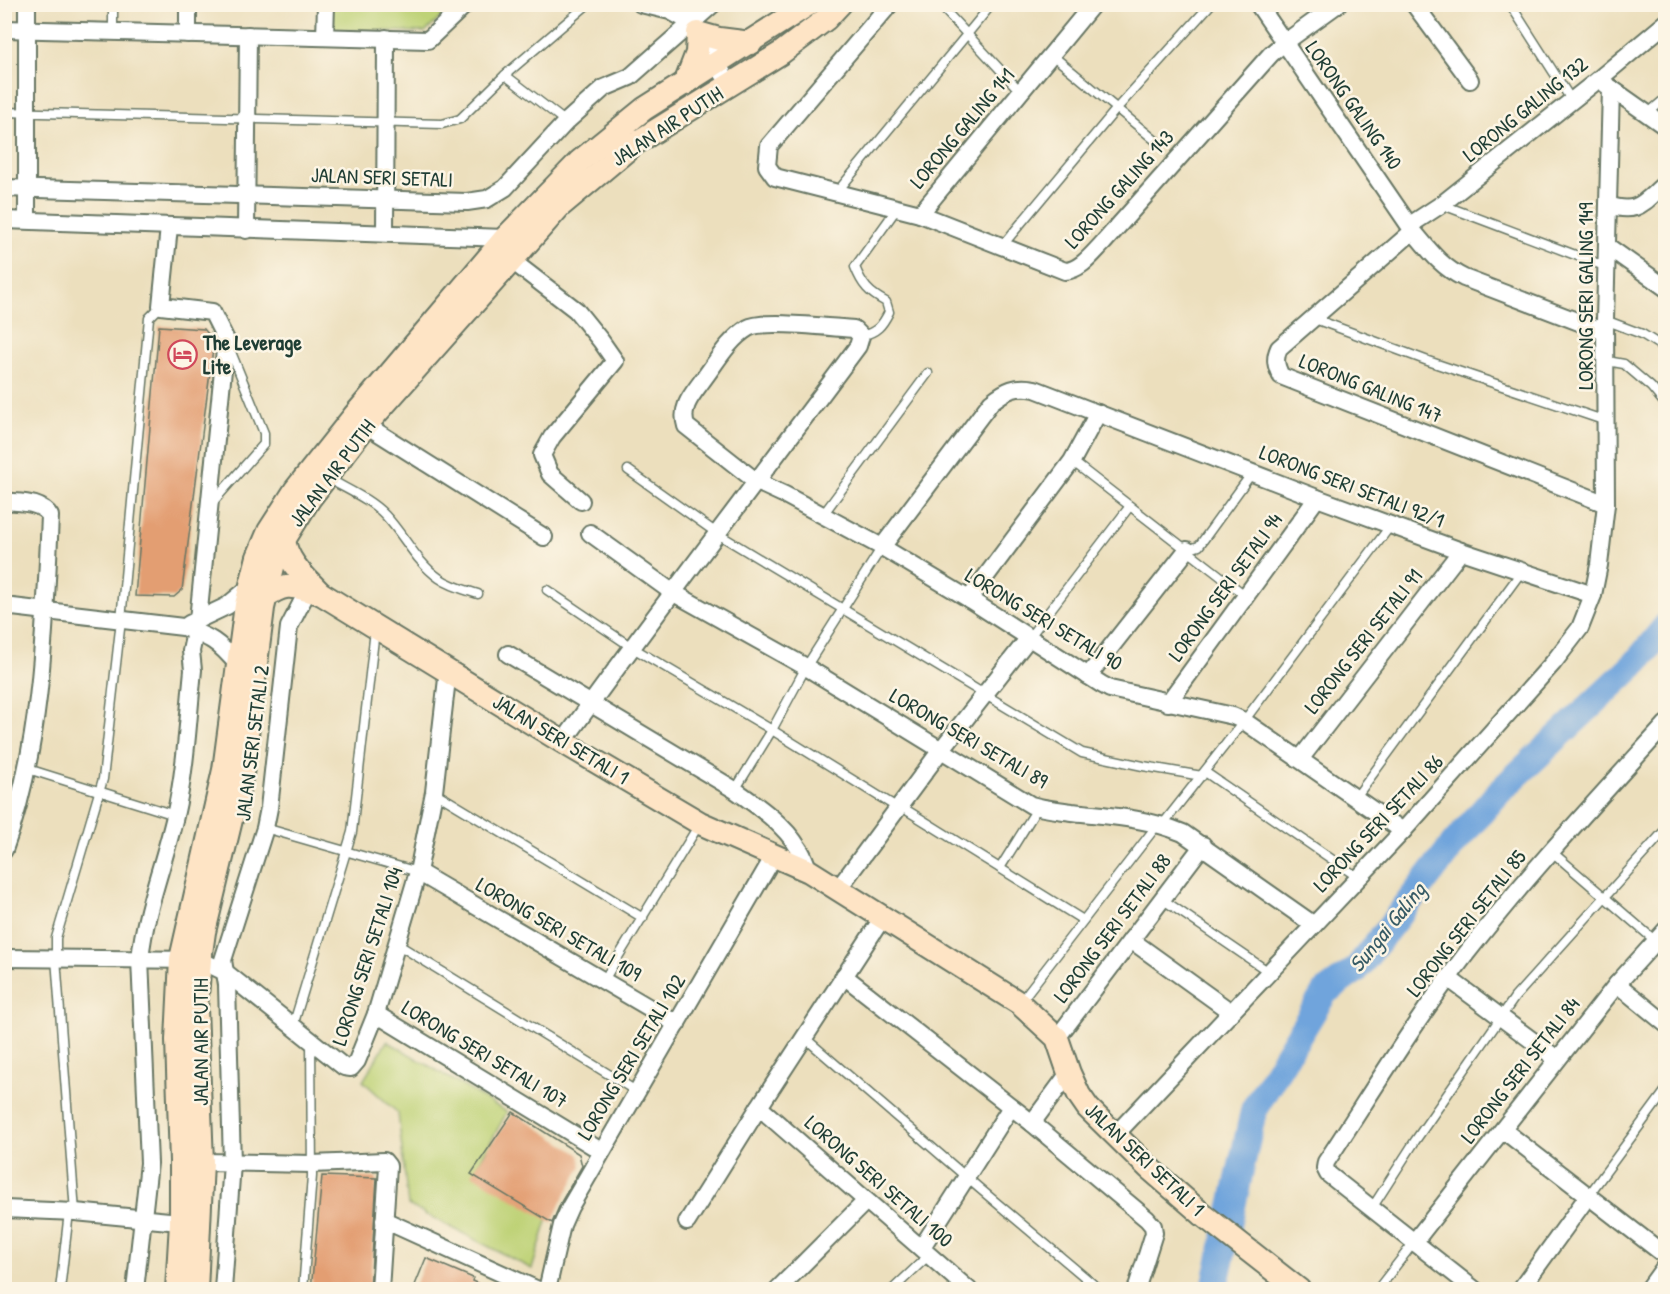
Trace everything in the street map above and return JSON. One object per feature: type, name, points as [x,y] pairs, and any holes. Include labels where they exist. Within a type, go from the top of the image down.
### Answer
[{"type":"street","points":[[27,4],[27,220]]},
{"type":"street","points":[[188,4],[188,34]]},
{"type":"street","points":[[325,37],[326,4]]},
{"type":"street","points":[[4,30],[428,40],[466,4]]},
{"type":"street","points":[[641,4],[670,11],[695,28],[719,39],[751,43]]},
{"type":"street","name":"JALAN SERI SETALI","points":[[4,188],[467,202],[487,198],[505,188],[566,122],[604,88],[630,77],[695,28],[713,4]]},
{"type":"street","name":"JALAN AIR PUTIH","points":[[177,1290],[202,1162],[196,1008],[190,960],[204,932],[228,841],[242,774],[258,592],[258,557],[269,531],[296,489],[354,416],[505,238],[580,161],[644,109],[809,4]]},
{"type":"street","name":"JALAN AIR PUTIH","points":[[196,1290],[191,1223],[181,1162],[177,1040],[224,770],[238,665],[258,592],[284,540],[296,518],[366,425],[560,206],[634,144],[781,53],[826,19],[840,4]]},
{"type":"street","name":"LORONG GALING 141","points":[[890,4],[769,146],[767,166],[775,177],[920,214],[1094,4]]},
{"type":"street","name":"LORONG GALING 140","points":[[1258,4],[1412,228],[1440,263],[1449,271],[1464,278],[1605,326]]},
{"type":"street","name":"LORONG GALING 143","points":[[920,214],[1065,271],[1072,271],[1104,242],[1261,64],[1284,43],[1338,4]]},
{"type":"street","points":[[1414,4],[1470,80]]},
{"type":"street","name":"LORONG GALING 132","points":[[1412,228],[1572,101],[1605,84],[1665,23]]},
{"type":"street","points":[[695,28],[730,85]]},
{"type":"street","points":[[685,84],[697,53],[695,28]]},
{"type":"street","points":[[246,230],[248,35]]},
{"type":"street","points":[[385,232],[386,38]]},
{"type":"street","points":[[1605,84],[1665,127]]},
{"type":"street","name":"LORONG SERI GALING 149","points":[[1605,84],[1608,205],[1605,326],[1607,361],[1606,504]]},
{"type":"street","points":[[1608,205],[1630,210],[1639,206],[1665,183]]},
{"type":"street","points":[[4,220],[505,238]]},
{"type":"street","points":[[135,1290],[149,1163],[140,959],[143,931],[180,789],[193,670],[192,626],[210,505],[226,340],[212,312],[162,306],[170,226]]},
{"type":"street","name":"LORONG GALING 147","points":[[1412,228],[1315,319],[1279,348],[1275,356],[1276,367],[1281,376],[1606,504]]},
{"type":"street","points":[[1607,246],[1664,283]]},
{"type":"street","points":[[511,260],[576,310],[615,361],[559,427],[542,455],[550,474],[581,501]]},
{"type":"street","name":"LORONG SERI SETALI 90","points":[[861,336],[854,329],[763,324],[747,328],[734,339],[688,401],[683,418],[686,426],[757,482],[882,547],[969,599],[1088,676],[1110,688],[1233,716],[1244,721],[1403,831]]},
{"type":"street","points":[[563,742],[672,592],[858,346],[861,336]]},
{"type":"street","name":"LORONG SERI SETALI 92/1","points":[[882,547],[991,402],[1013,387],[1029,388],[1390,525],[1593,595]]},
{"type":"street","points":[[969,599],[1072,461],[1098,413]]},
{"type":"street","points":[[366,425],[544,537]]},
{"type":"street","name":"LORONG SERI SETALI 94","points":[[1168,703],[1317,498]]},
{"type":"street","points":[[4,501],[41,506],[50,516],[46,611],[28,769],[6,843]]},
{"type":"street","name":"LORONG SERI SETALI 86","points":[[1115,1135],[1403,831],[1571,642],[1584,620],[1593,595],[1606,504]]},
{"type":"street","name":"LORONG SERI SETALI 89","points":[[590,533],[672,592],[806,667],[1038,807],[1161,824],[1183,832],[1314,925]]},
{"type":"street","name":"JALAN SERI SETALI 1","points":[[284,540],[290,559],[314,591]]},
{"type":"street","points":[[1088,676],[1186,550]]},
{"type":"street","name":"LORONG SERI SETALI 91","points":[[1301,759],[1461,550]]},
{"type":"street","name":"JALAN SERI SETALI 1","points":[[258,592],[287,586],[314,591],[700,823],[809,871],[1019,1003],[1057,1038],[1069,1073],[1088,1108],[1202,1214],[1299,1290]]},
{"type":"street","name":"JALAN SERI SETALI 2","points":[[223,1290],[232,1163],[227,985],[223,960],[265,828],[269,808],[289,627],[314,591]]},
{"type":"street","points":[[192,626],[258,592]]},
{"type":"street","points":[[4,606],[192,626],[219,643],[238,665]]},
{"type":"street","points":[[838,889],[941,750],[1028,639]]},
{"type":"street","points":[[508,654],[756,804],[789,834],[800,850],[809,871]]},
{"type":"street","name":"LORONG SERI SETALI 104","points":[[190,960],[225,972],[344,1067],[351,1068],[357,1061],[376,1014],[418,872],[434,792],[448,670]]},
{"type":"street","name":"LORONG SERI SETALI 85","points":[[1372,1208],[1328,1174],[1325,1168],[1326,1162],[1448,978],[1551,851],[1665,724]]},
{"type":"street","name":"LORONG SERI SETALI 88","points":[[1057,1038],[1203,845]]},
{"type":"street","name":"LORONG SERI SETALI 102","points":[[547,1290],[562,1225],[601,1151],[774,856]]},
{"type":"street","name":"LORONG SERI SETALI 109","points":[[418,872],[677,1024]]},
{"type":"street","points":[[687,1222],[883,917]]},
{"type":"street","points":[[1131,940],[1231,1012]]},
{"type":"street","name":"LORONG SERI SETALI 84","points":[[1415,1241],[1617,984],[1662,941]]},
{"type":"street","points":[[4,958],[190,960]]},
{"type":"street","name":"JALAN SERI SETALI 1","points":[[844,976],[1032,1123],[1154,1226],[1154,1233],[1136,1290]]},
{"type":"street","points":[[1448,978],[1557,1059]]},
{"type":"street","points":[[1617,984],[1665,1024]]},
{"type":"street","name":"LORONG SERI SETALI 107","points":[[376,1014],[601,1151]]},
{"type":"street","points":[[1032,1123],[1069,1073]]},
{"type":"street","name":"LORONG SERI SETALI 100","points":[[759,1107],[969,1290]]},
{"type":"street","points":[[926,1251],[967,1178],[1011,1107]]},
{"type":"street","points":[[1503,1130],[1665,1256]]},
{"type":"street","points":[[202,1162],[312,1164],[384,1161],[387,1163],[380,1290]]},
{"type":"street","points":[[1520,1290],[1588,1196]]},
{"type":"street","points":[[777,1290],[866,1201]]},
{"type":"street","points":[[1372,1208],[1475,1290]]},
{"type":"street","points":[[4,1209],[72,1212],[191,1223]]},
{"type":"street","points":[[384,1220],[538,1290]]},
{"type":"street","points":[[1648,1290],[1665,1265]]},
{"type":"lane","points":[[113,4],[114,32]]},
{"type":"lane","points":[[4,112],[442,124],[460,119],[505,75],[588,4]]},
{"type":"lane","points":[[939,4],[1021,92]]},
{"type":"lane","points":[[837,192],[992,4]]},
{"type":"lane","points":[[1002,246],[1118,107],[1211,4]]},
{"type":"lane","points":[[1510,4],[1572,101]]},
{"type":"lane","points":[[1052,54],[1156,141]]},
{"type":"lane","points":[[505,75],[566,122]]},
{"type":"lane","points":[[1647,114],[1665,98]]},
{"type":"lane","points":[[1442,204],[1607,267]]},
{"type":"lane","points":[[861,336],[875,333],[883,326],[889,312],[886,302],[869,292],[861,282],[855,267],[898,207]]},
{"type":"lane","points":[[60,1290],[72,1212],[56,938],[100,791],[121,620],[149,318],[162,306]]},
{"type":"lane","points":[[1315,319],[1428,361],[1606,421]]},
{"type":"lane","points":[[1605,326],[1642,334],[1665,349]]},
{"type":"lane","points":[[210,505],[264,444],[264,433],[226,340]]},
{"type":"lane","points":[[1607,361],[1624,364],[1651,387],[1665,405]]},
{"type":"lane","points":[[822,516],[928,373]]},
{"type":"lane","points":[[1072,461],[1246,596]]},
{"type":"lane","points":[[628,470],[718,534],[1082,753],[1143,766],[1203,774],[1359,878]]},
{"type":"lane","points":[[1186,550],[1199,546],[1252,473]]},
{"type":"lane","points":[[326,476],[384,513],[415,555],[440,579],[460,589],[478,594]]},
{"type":"lane","points":[[1028,639],[1130,506]]},
{"type":"lane","points":[[1019,1003],[1083,920],[1203,774],[1390,525]]},
{"type":"lane","points":[[735,790],[772,730],[806,667],[882,547]]},
{"type":"lane","points":[[1356,797],[1522,571]]},
{"type":"lane","points":[[547,590],[633,648],[1083,920]]},
{"type":"lane","points":[[293,1026],[355,819],[375,627]]},
{"type":"lane","points":[[28,769],[175,815]]},
{"type":"lane","points":[[434,792],[643,918]]},
{"type":"lane","points":[[1000,868],[1038,807]]},
{"type":"lane","points":[[604,981],[700,823]]},
{"type":"lane","points":[[265,828],[418,872]]},
{"type":"lane","points":[[1372,1208],[1415,1141],[1515,997],[1665,829]]},
{"type":"lane","points":[[1551,851],[1604,897],[1662,941]]},
{"type":"lane","points":[[1162,899],[1269,972]]},
{"type":"lane","points":[[397,944],[636,1091]]},
{"type":"lane","points":[[805,1038],[1100,1290]]},
{"type":"lane","points":[[303,1290],[312,1164],[311,1040]]},
{"type":"lane","points":[[1588,1196],[1665,1090]]},
{"type":"lane","points":[[1377,1290],[1415,1241]]},
{"type":"lane","points":[[892,1290],[926,1251]]},
{"type":"green space","points":[[331,5],[455,5],[425,32],[330,30]]},
{"type":"green space","points":[[387,1041],[507,1112],[474,1172],[549,1215],[532,1269],[408,1205],[398,1113],[363,1081]]},
{"type":"building","points":[[159,326],[204,329],[214,341],[182,590],[174,597],[135,596]]},
{"type":"building","points":[[513,1112],[579,1154],[582,1166],[561,1202],[552,1223],[471,1174]]},
{"type":"building","points":[[322,1176],[377,1178],[370,1290],[311,1290]]},
{"type":"building","points":[[426,1258],[473,1278],[472,1281],[492,1290],[413,1290]]},
{"type":"waterway","name":"Sungai Galing","points":[[1214,1290],[1254,1109],[1325,992],[1356,970],[1452,846],[1499,792],[1636,663],[1666,626]]},
{"type":"place","name":"The Leverage Lite","points":[[182,354]]}]
